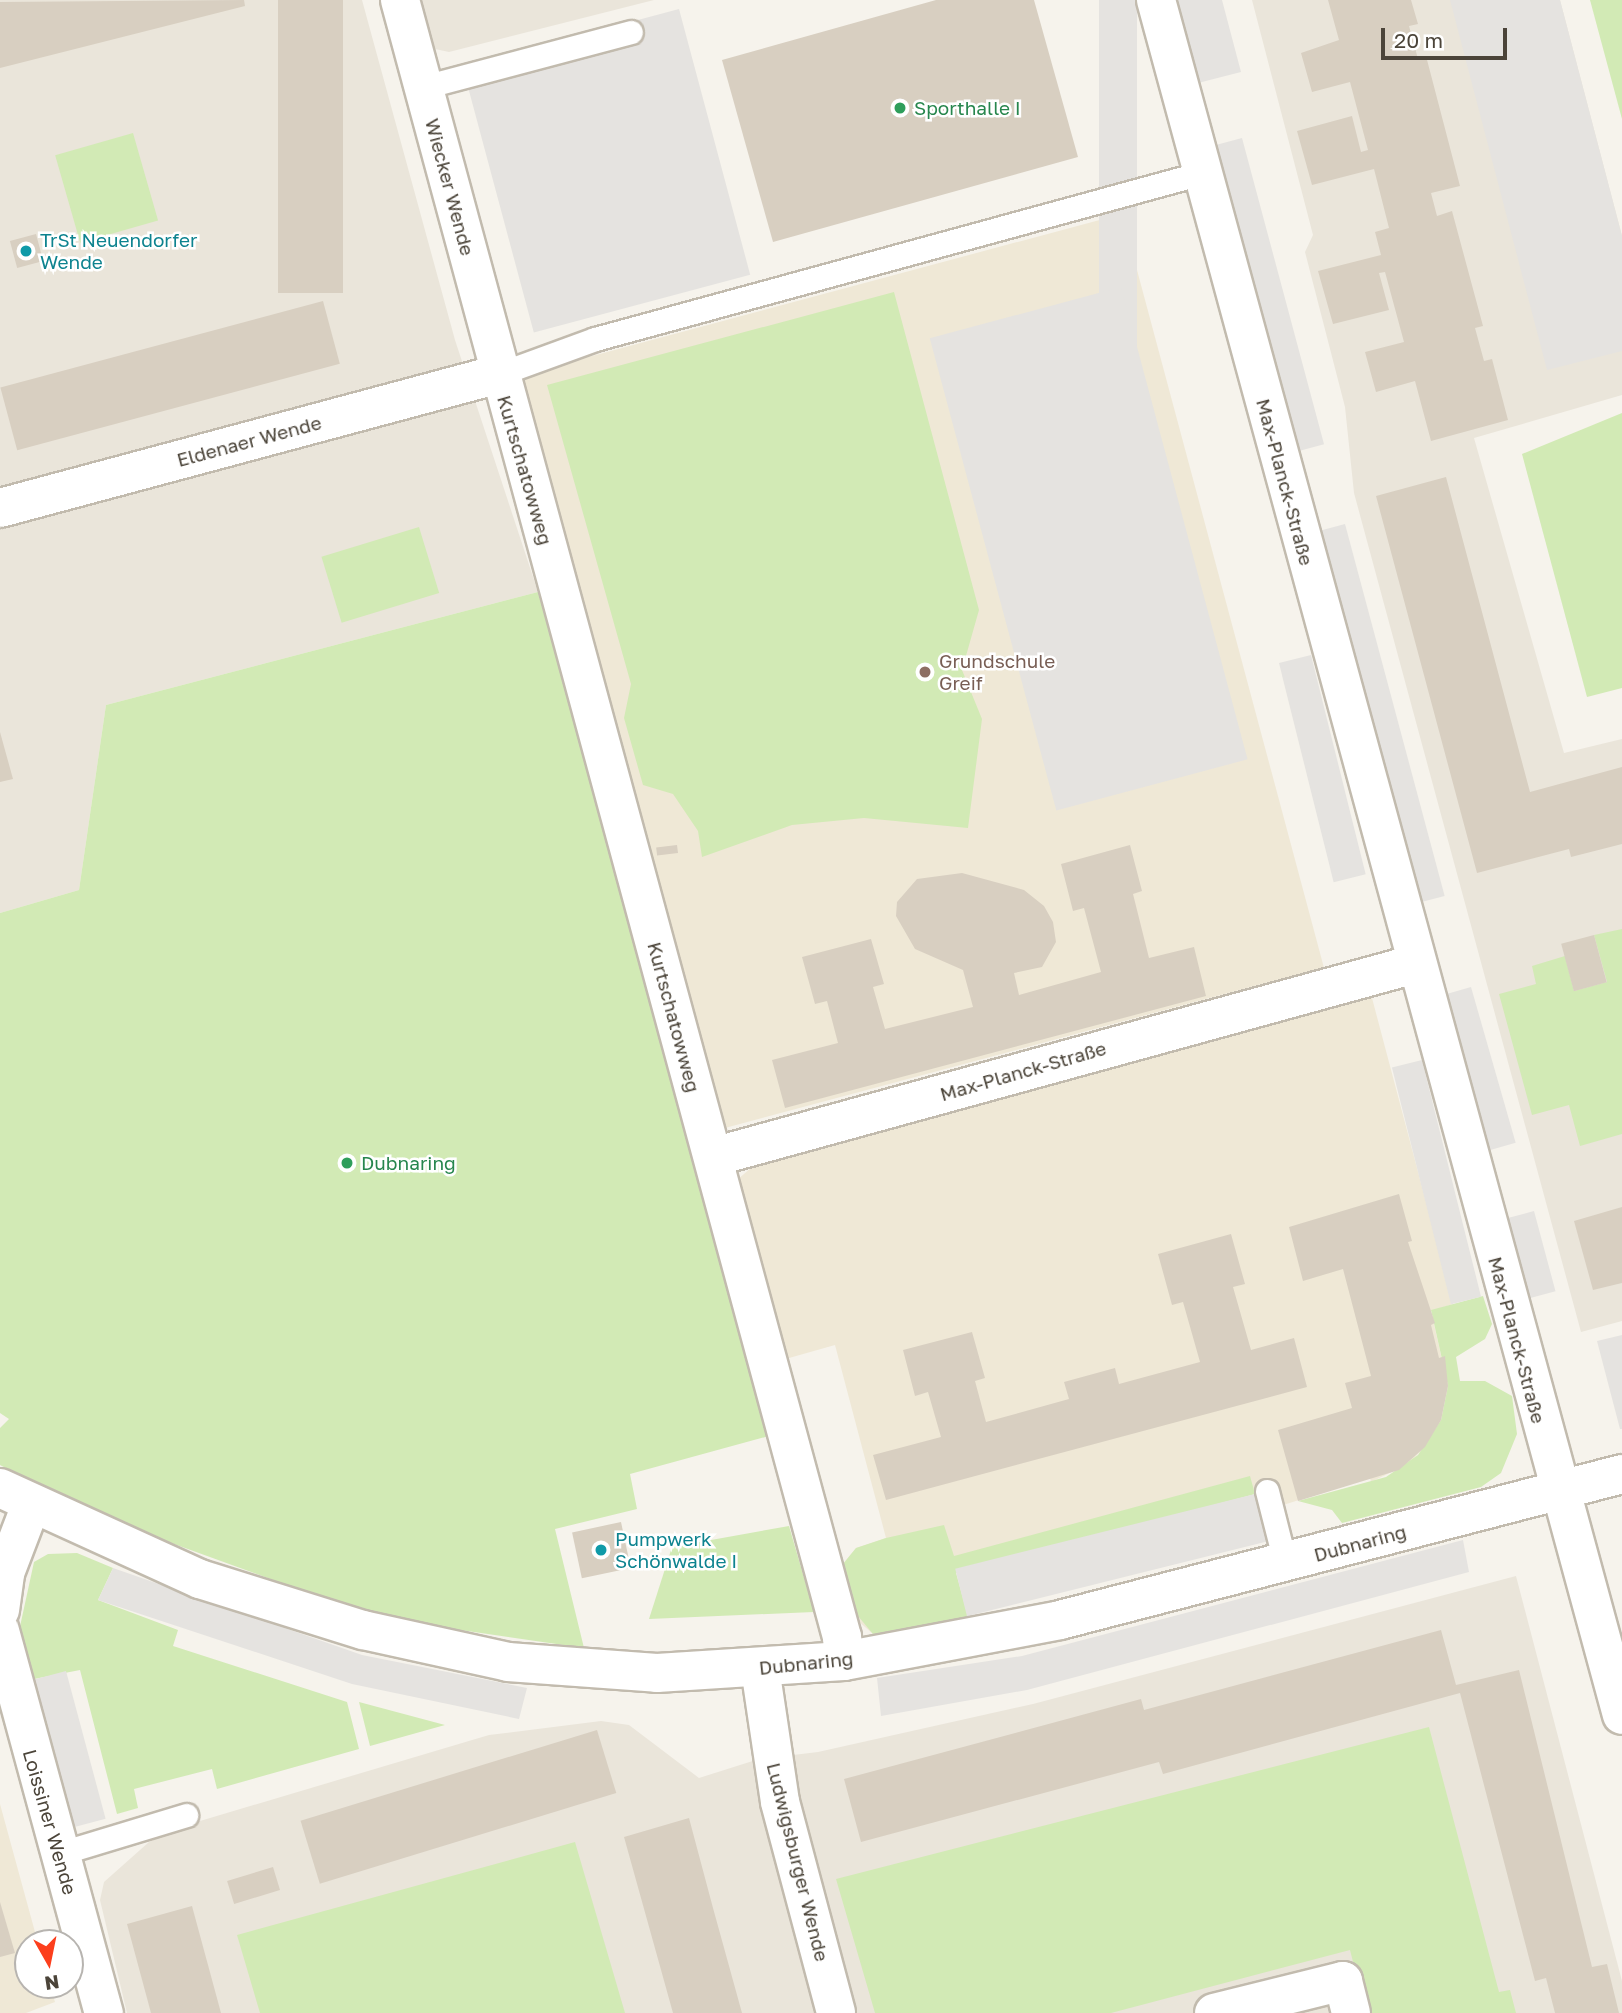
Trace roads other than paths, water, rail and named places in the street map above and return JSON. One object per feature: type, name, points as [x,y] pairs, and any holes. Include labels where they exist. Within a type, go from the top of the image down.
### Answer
[{"type":"street","name":"Wiecker Wende","points":[[400,0],[499,374]]},
{"type":"street","name":"Max-Planck-Straße","points":[[1156,0],[1415,964],[1622,1716]]},
{"type":"street","name":"Eldenaer Wende","points":[[0,508],[499,374]]},
{"type":"street","name":"Kurtschatowweg","points":[[499,374],[842,1637],[844,1661]]},
{"type":"street","name":"Max-Planck-Straße","points":[[713,1157],[1415,964]]},
{"type":"street","name":"Dubnaring","points":[[15,1497],[200,1579],[363,1630],[509,1662],[657,1673],[844,1661],[1060,1620],[1622,1474]]},
{"type":"street","points":[[0,1610],[15,1497]]},
{"type":"street","name":"Loissiner Wende","points":[[0,1631],[5,1681],[104,2013]]},
{"type":"street","name":"Ludwigsburger Wende","points":[[760,1668],[780,1802],[836,2013]]},
{"type":"street","points":[[1214,2013],[1343,1981],[1351,2013]]},
{"type":"lane","points":[[424,87],[631,32]]},
{"type":"lane","points":[[499,374],[703,309],[1202,173]]},
{"type":"lane","points":[[1267,1491],[1285,1562]]},
{"type":"lane","points":[[58,1854],[186,1815]]},
{"type":"place","name":"Sporthalle I","points":[[900,108]]},
{"type":"place","name":"TrSt Neuendorfer Wende","points":[[26,251]]},
{"type":"place","name":"Grundschule Greif","points":[[925,672]]},
{"type":"place","name":"Dubnaring","points":[[347,1163]]},
{"type":"place","name":"Pumpwerk Schönwalde I","points":[[601,1550]]}]
